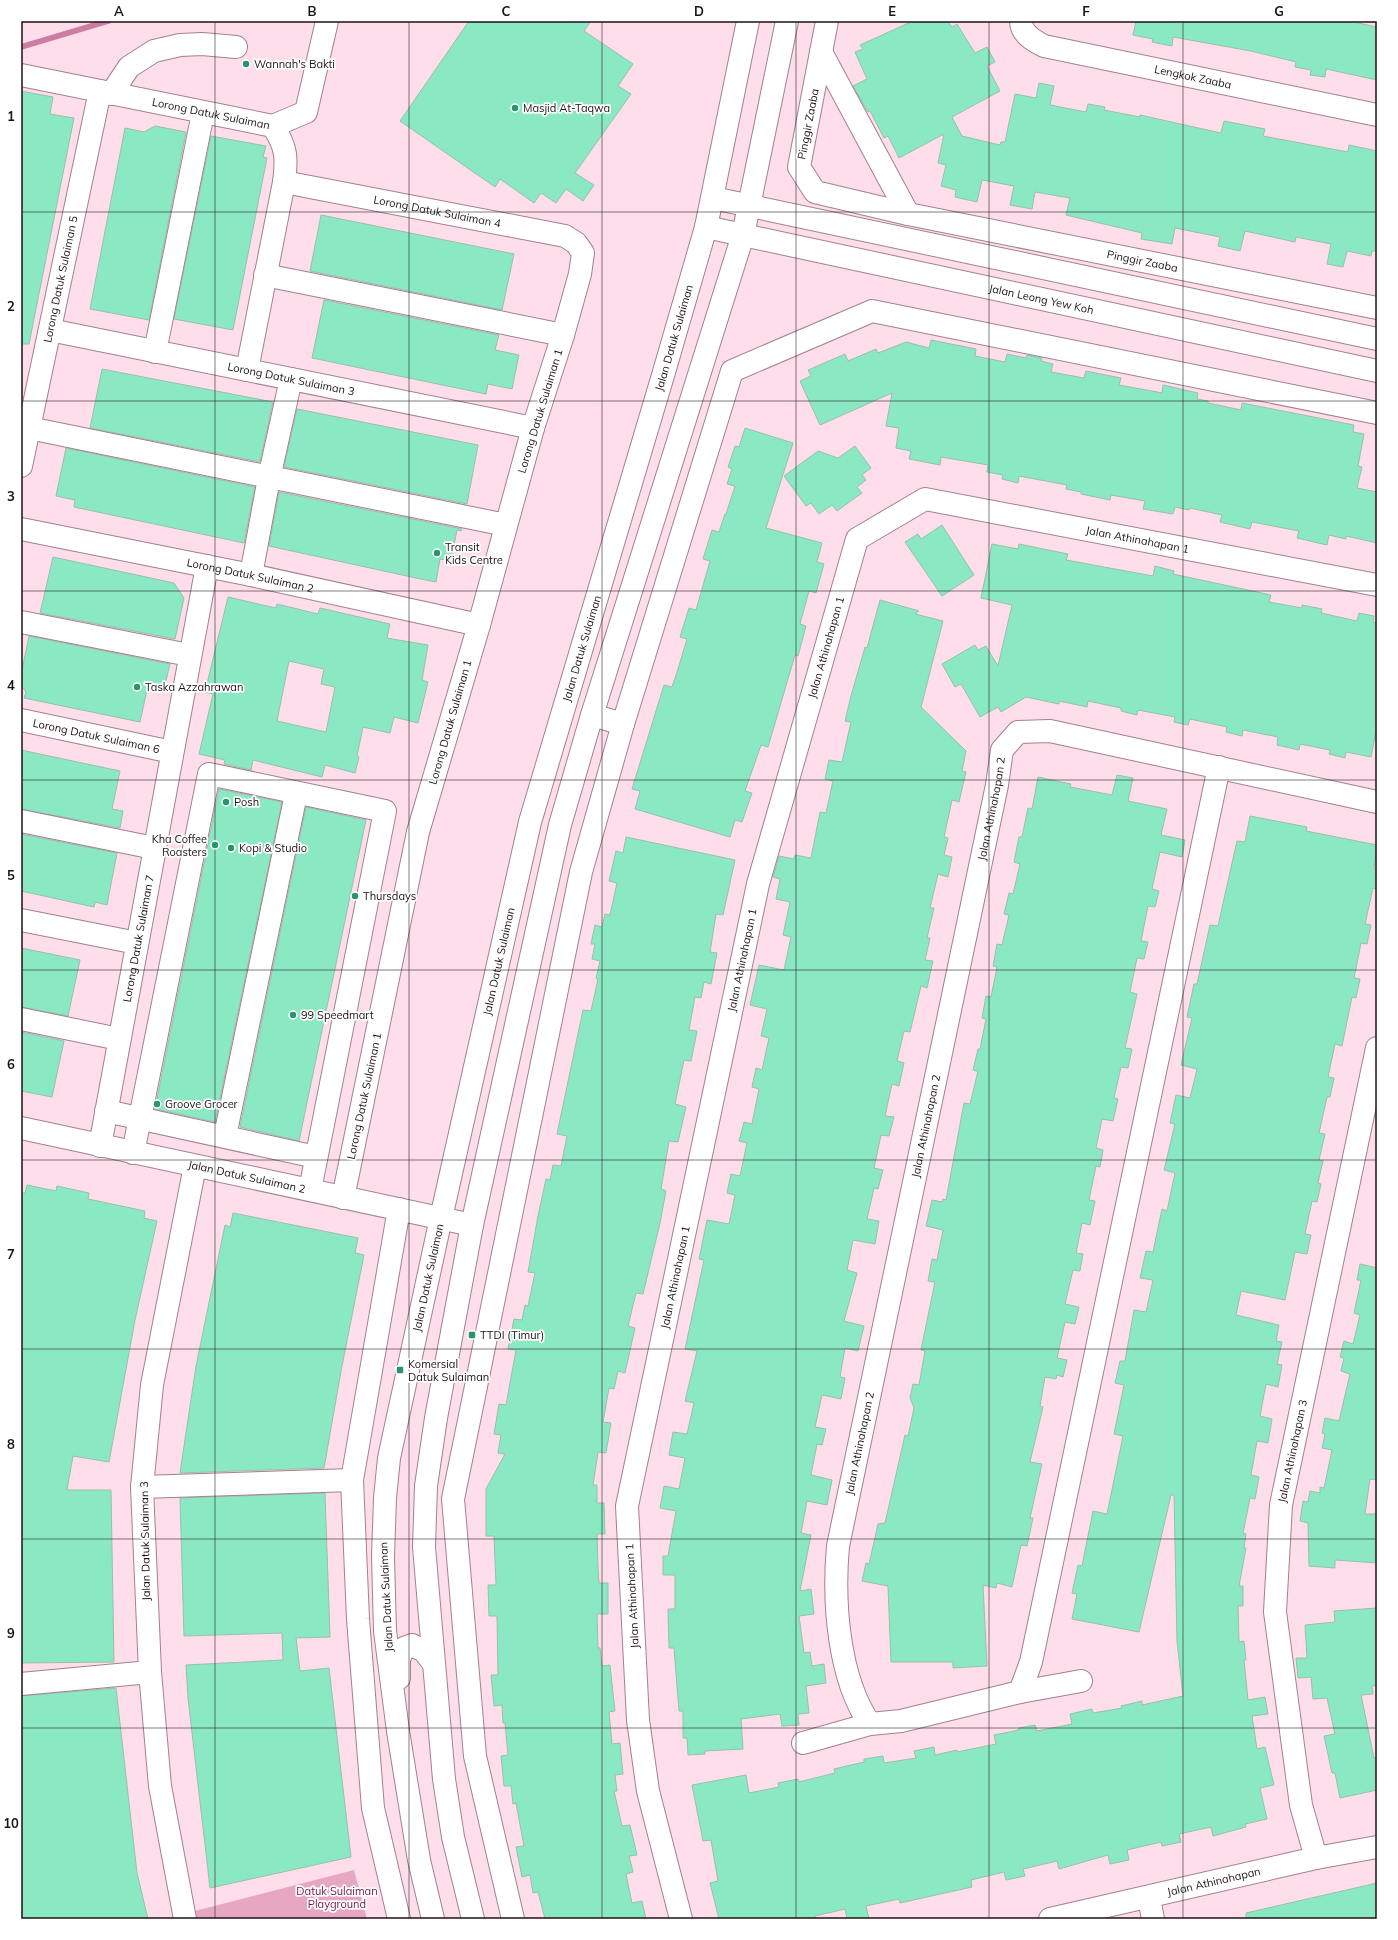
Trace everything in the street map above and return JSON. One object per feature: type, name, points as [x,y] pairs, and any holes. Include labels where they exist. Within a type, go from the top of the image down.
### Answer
[{"type":"street","points":[[273,126],[306,112],[327,21]]},
{"type":"street","name":"Jalan Datuk Sulaiman","points":[[433,1919],[419,1860],[398,1731],[385,1631],[383,1557],[385,1498],[389,1458],[530,822],[706,227],[748,21]]},
{"type":"street","points":[[473,1919],[451,1822],[444,1779],[424,1547],[426,1486],[436,1418],[472,1225],[560,825],[592,716],[743,235],[787,21]]},
{"type":"street","name":"Pinggir Zaaba","points":[[827,21],[799,167],[815,192],[908,214],[1377,308]]},
{"type":"street","name":"Lengkok Zaaba","points":[[1021,21],[1021,25],[1030,39],[1044,46],[1377,115]]},
{"type":"street","points":[[106,92],[129,67],[154,51],[180,45],[202,44],[236,47]]},
{"type":"street","points":[[821,52],[908,214]]},
{"type":"street","name":"Lorong Datuk Sulaiman","points":[[21,75],[273,126],[282,141],[287,158],[284,182],[247,370]]},
{"type":"street","name":"Lorong Datuk Sulaiman 5","points":[[21,466],[29,428],[28,401],[50,330],[106,92]]},
{"type":"street","points":[[156,352],[203,113]]},
{"type":"street","name":"Lorong Datuk Sulaiman 4","points":[[284,182],[565,236],[576,244],[583,254]]},
{"type":"street","points":[[713,198],[1377,340]]},
{"type":"street","name":"Jalan Leong Yew Koh","points":[[706,227],[1377,370]]},
{"type":"street","name":"Lorong Datuk Sulaiman 1","points":[[343,1198],[418,832],[479,625],[533,428],[563,335],[580,274],[583,254]]},
{"type":"street","points":[[265,275],[563,335]]},
{"type":"street","points":[[514,1919],[475,1756],[454,1499],[581,872],[623,724],[732,371],[872,311],[1377,413]]},
{"type":"street","name":"Lorong Datuk Sulaiman 3","points":[[50,330],[533,428]]},
{"type":"street","points":[[251,575],[269,478],[291,379]]},
{"type":"street","points":[[29,428],[506,525]]},
{"type":"street","name":"Jalan Athinahapan 1","points":[[681,1919],[648,1790],[638,1720],[627,1506],[758,884],[857,539],[925,498],[1377,586]]},
{"type":"street","name":"Lorong Datuk Sulaiman 2","points":[[21,529],[251,575],[479,625]]},
{"type":"street","name":"Lorong Datuk Sulaiman 7","points":[[100,1146],[189,654],[207,566]]},
{"type":"street","points":[[21,622],[189,654]]},
{"type":"street","points":[[592,716],[623,724]]},
{"type":"street","name":"Lorong Datuk Sulaiman 6","points":[[21,720],[172,752]]},
{"type":"street","name":"Jalan Athinahapan 2","points":[[870,1724],[849,1684],[842,1653],[835,1574],[838,1546],[994,800],[1002,750],[1018,732],[1050,730],[1377,802]]},
{"type":"street","points":[[1020,1692],[1032,1654],[1219,767]]},
{"type":"street","points":[[133,1153],[209,774],[296,794],[385,811],[310,1190]]},
{"type":"street","points":[[225,1136],[296,794]]},
{"type":"street","points":[[21,821],[154,848]]},
{"type":"street","points":[[21,920],[137,943]]},
{"type":"street","points":[[21,1019],[119,1039]]},
{"type":"street","name":"Jalan Athinahapan 3","points":[[1316,1858],[1301,1805],[1275,1612],[1281,1505],[1377,1048]]},
{"type":"street","points":[[106,1111],[316,1157]]},
{"type":"street","name":"Jalan Datuk Sulaiman 2","points":[[21,1128],[472,1225]]},
{"type":"street","name":"Jalan Datuk Sulaiman 3","points":[[184,1919],[160,1786],[150,1672],[142,1487],[152,1385],[195,1166]]},
{"type":"street","points":[[399,1209],[352,1480],[358,1619],[373,1808],[399,1919]]},
{"type":"street","points":[[142,1487],[352,1480]]},
{"type":"street","points":[[398,1731],[399,1659],[404,1648],[412,1645],[424,1651],[434,1664]]},
{"type":"street","points":[[21,1684],[150,1672]]},
{"type":"street","points":[[803,1743],[870,1724],[901,1721],[1020,1692],[1081,1681]]},
{"type":"street","name":"Jalan Athinahapan","points":[[1050,1919],[1149,1898],[1316,1858],[1377,1847]]},
{"type":"street","points":[[1149,1898],[1153,1919]]},
{"type":"green space","name":"Datuk Sulaiman Playground","points":[[354,1870],[367,1919],[197,1919],[195,1911]]},
{"type":"building","name":"Masjid At-Taqwa","points":[[469,21],[591,21],[584,31],[633,64],[618,86],[631,94],[575,173],[594,185],[583,201],[566,189],[556,203],[541,193],[534,203],[500,179],[495,187],[400,121]]},
{"type":"building","points":[[913,21],[948,21],[952,27],[957,24],[975,53],[987,47],[995,62],[987,66],[1000,91],[952,117],[962,136],[1000,145],[1001,142],[1005,142],[1015,94],[1036,98],[1039,83],[1054,86],[1050,105],[1086,112],[1088,104],[1105,107],[1104,110],[1140,117],[1140,115],[1221,133],[1224,121],[1265,129],[1263,136],[1348,152],[1349,145],[1377,151],[1377,251],[1372,251],[1371,256],[1347,251],[1343,267],[1327,264],[1331,244],[1296,237],[1295,242],[1245,231],[1240,251],[1218,246],[1220,237],[1175,228],[1172,244],[1141,239],[1142,233],[1066,215],[1070,198],[1035,192],[1032,209],[1010,205],[1014,186],[982,180],[977,202],[955,197],[956,190],[941,186],[946,165],[938,163],[944,134],[899,158],[888,136],[884,138],[870,111],[868,112],[853,86],[867,79],[855,52],[863,49],[860,45]]},
{"type":"building","points":[[1136,21],[1349,21],[1377,27],[1377,80],[1326,69],[1325,77],[1310,75],[1311,70],[1295,67],[1296,62],[1251,51],[1173,37],[1172,46],[1152,42],[1153,39],[1133,35]]},
{"type":"building","points":[[21,91],[53,97],[50,114],[74,118],[29,344],[21,344]]},
{"type":"building","points":[[155,126],[186,132],[149,320],[90,309],[125,128],[144,132]]},
{"type":"building","points":[[211,136],[266,146],[263,157],[267,158],[233,330],[174,319]]},
{"type":"building","points":[[321,215],[514,254],[502,310],[310,271]]},
{"type":"building","points":[[324,300],[499,335],[495,350],[519,355],[512,389],[488,384],[486,394],[312,358]]},
{"type":"building","points":[[931,340],[976,349],[975,356],[1005,362],[1007,354],[1026,358],[1027,355],[1042,358],[1041,361],[1053,364],[1051,372],[1084,378],[1086,371],[1121,378],[1119,385],[1162,393],[1163,385],[1198,393],[1197,399],[1208,401],[1208,403],[1241,410],[1242,403],[1354,425],[1353,432],[1364,434],[1358,466],[1362,467],[1357,488],[1377,492],[1377,543],[1346,536],[1346,539],[1329,535],[1327,545],[1297,538],[1299,531],[1252,522],[1250,529],[1220,522],[1222,515],[1190,508],[1189,510],[1175,507],[1173,514],[1143,509],[1145,501],[1111,495],[1110,500],[1081,494],[1081,492],[1066,489],[1067,485],[1019,476],[1018,483],[1002,479],[1003,475],[987,472],[988,465],[941,457],[940,465],[909,459],[911,451],[896,448],[899,428],[886,426],[892,393],[820,425],[800,381],[811,376],[808,370],[845,354],[848,361],[876,349],[878,353],[906,342],[929,348]]},
{"type":"building","points":[[102,369],[273,402],[260,462],[90,428]]},
{"type":"building","points":[[297,409],[478,445],[467,504],[284,467]]},
{"type":"building","points":[[745,428],[793,443],[766,528],[822,543],[817,562],[824,564],[816,593],[809,591],[800,624],[806,626],[798,656],[795,655],[768,747],[761,745],[745,791],[752,793],[742,822],[735,820],[730,837],[635,809],[640,791],[632,789],[664,685],[672,687],[678,669],[687,639],[680,637],[689,608],[696,610],[710,561],[703,559],[712,530],[719,532],[735,486],[727,484],[732,469],[728,467],[735,446],[739,447]]},
{"type":"building","points":[[855,446],[871,468],[862,475],[866,480],[857,487],[862,493],[837,511],[832,505],[819,514],[811,503],[806,506],[784,476],[818,451],[838,458]]},
{"type":"building","points":[[66,448],[255,487],[244,543],[74,507],[75,500],[56,496]]},
{"type":"building","points":[[279,492],[462,529],[461,531],[457,530],[451,561],[440,559],[436,582],[416,578],[269,546]]},
{"type":"building","points":[[942,525],[974,575],[942,596],[905,542],[918,534],[921,539]]},
{"type":"building","points":[[992,544],[1018,549],[1019,544],[1068,554],[1066,560],[1153,576],[1155,566],[1174,571],[1173,574],[1271,595],[1269,602],[1302,608],[1302,605],[1322,609],[1321,613],[1357,621],[1359,613],[1374,616],[1373,622],[1377,623],[1377,726],[1371,757],[1346,752],[1345,758],[1329,754],[1330,750],[1300,744],[1299,750],[1277,745],[1278,737],[1243,730],[1242,736],[1226,732],[1227,727],[1190,719],[1188,725],[1174,722],[1175,717],[1138,710],[1137,715],[1121,711],[1121,708],[1088,701],[1087,707],[1059,701],[1059,704],[1026,697],[1001,712],[998,707],[980,717],[961,684],[955,687],[942,664],[975,645],[978,650],[986,646],[998,666],[1012,605],[981,598]]},
{"type":"building","points":[[53,557],[174,583],[184,598],[175,639],[40,613]]},
{"type":"building","points":[[228,597],[276,608],[277,604],[318,614],[320,608],[390,624],[387,638],[428,645],[422,680],[428,682],[418,723],[394,717],[390,733],[363,727],[355,773],[325,765],[322,777],[253,760],[251,770],[224,764],[225,760],[199,754],[213,694],[205,692]],"holes":[[[289,661],[324,669],[321,684],[335,687],[326,732],[277,721]]]},
{"type":"building","points":[[880,600],[919,611],[915,614],[943,621],[921,707],[966,751],[962,771],[966,772],[959,802],[952,800],[944,837],[948,838],[944,855],[952,857],[948,877],[938,874],[930,908],[934,908],[927,938],[930,938],[925,960],[933,961],[927,988],[921,986],[910,1032],[904,1031],[897,1061],[904,1063],[899,1086],[892,1084],[885,1116],[894,1117],[889,1136],[881,1135],[874,1168],[883,1170],[878,1189],[874,1188],[867,1219],[879,1221],[875,1244],[853,1240],[847,1270],[857,1273],[844,1321],[864,1326],[858,1351],[845,1348],[840,1377],[845,1378],[841,1399],[822,1395],[815,1427],[826,1429],[822,1445],[817,1444],[811,1475],[832,1480],[827,1505],[807,1501],[801,1533],[811,1535],[800,1591],[811,1589],[814,1614],[799,1616],[804,1653],[810,1652],[812,1666],[824,1664],[826,1683],[806,1686],[809,1713],[798,1714],[799,1725],[782,1726],[780,1714],[741,1719],[743,1749],[705,1751],[705,1754],[688,1755],[687,1738],[683,1738],[683,1711],[679,1711],[674,1648],[669,1648],[668,1609],[675,1609],[675,1575],[663,1575],[663,1556],[668,1556],[676,1511],[660,1508],[664,1486],[679,1489],[685,1458],[669,1455],[673,1432],[687,1434],[694,1403],[685,1401],[697,1351],[685,1349],[704,1260],[699,1259],[707,1220],[729,1224],[735,1195],[727,1193],[731,1174],[740,1176],[747,1143],[739,1141],[744,1122],[752,1124],[759,1089],[752,1087],[756,1068],[762,1070],[769,1038],[761,1036],[767,1009],[750,1005],[759,965],[784,970],[791,937],[783,935],[790,902],[776,899],[780,879],[773,877],[779,856],[794,859],[795,855],[811,858],[820,812],[826,813],[833,781],[825,779],[829,760],[842,762],[851,722],[845,721],[865,647],[867,648]]},
{"type":"building","points":[[29,636],[170,664],[164,689],[148,685],[140,722],[24,698],[26,692],[21,685],[21,675]]},
{"type":"building","points":[[21,750],[120,771],[112,809],[123,811],[120,828],[21,809]]},
{"type":"building","points":[[1117,775],[1133,778],[1128,801],[1167,809],[1161,835],[1185,840],[1182,857],[1160,852],[1152,889],[1159,891],[1155,907],[1148,906],[1141,941],[1148,942],[1144,959],[1137,958],[1130,992],[1137,994],[1125,1048],[1132,1049],[1128,1068],[1121,1067],[1114,1098],[1118,1099],[1113,1121],[1102,1119],[1096,1148],[1103,1150],[1100,1167],[1096,1166],[1089,1200],[1095,1201],[1090,1225],[1082,1223],[1076,1253],[1083,1254],[1080,1271],[1073,1270],[1065,1304],[1079,1307],[1075,1324],[1065,1322],[1057,1358],[1067,1360],[1063,1377],[1057,1375],[1056,1379],[1045,1377],[1040,1406],[1043,1407],[1030,1462],[1042,1464],[1030,1518],[1033,1518],[1027,1546],[1021,1545],[1012,1587],[997,1583],[996,1588],[983,1585],[987,1666],[953,1668],[953,1662],[891,1662],[888,1586],[862,1581],[866,1563],[869,1564],[878,1524],[885,1523],[905,1435],[908,1436],[914,1408],[910,1398],[913,1384],[919,1385],[925,1351],[921,1350],[935,1282],[928,1281],[932,1259],[937,1260],[943,1230],[926,1226],[932,1200],[942,1202],[943,1199],[946,1200],[964,1103],[970,1104],[978,1071],[973,1070],[978,1049],[980,1049],[986,1019],[982,1018],[986,996],[991,997],[997,967],[993,966],[997,944],[1002,945],[1009,915],[1004,914],[1009,893],[1013,894],[1020,864],[1014,862],[1019,837],[1022,837],[1028,808],[1032,809],[1038,777],[1071,784],[1070,787],[1112,795]]},
{"type":"building","points":[[219,789],[282,802],[215,1122],[155,1109]]},
{"type":"building","points":[[306,807],[366,820],[299,1141],[240,1127]]},
{"type":"building","points":[[1250,816],[1307,827],[1306,831],[1377,845],[1374,869],[1377,869],[1377,889],[1373,888],[1365,924],[1371,925],[1367,944],[1361,943],[1354,978],[1360,979],[1356,998],[1352,997],[1342,1046],[1335,1044],[1328,1077],[1334,1078],[1330,1097],[1327,1097],[1319,1133],[1325,1134],[1319,1160],[1323,1161],[1318,1183],[1321,1184],[1317,1202],[1312,1201],[1305,1234],[1311,1235],[1307,1254],[1295,1252],[1285,1300],[1241,1291],[1236,1315],[1279,1325],[1276,1341],[1282,1342],[1277,1364],[1282,1365],[1278,1387],[1266,1384],[1260,1416],[1272,1419],[1268,1443],[1257,1441],[1251,1475],[1259,1477],[1255,1499],[1250,1498],[1243,1533],[1246,1534],[1244,1548],[1246,1548],[1239,1586],[1243,1586],[1243,1606],[1238,1606],[1239,1642],[1244,1641],[1246,1660],[1244,1660],[1248,1700],[1265,1697],[1268,1714],[1252,1716],[1257,1749],[1265,1747],[1274,1785],[1260,1788],[1267,1819],[1245,1824],[1246,1827],[1213,1836],[1211,1827],[1179,1834],[1181,1842],[1162,1846],[1161,1842],[1127,1850],[1129,1860],[1110,1864],[1108,1855],[1059,1869],[1057,1861],[1023,1869],[1025,1876],[1006,1880],[1004,1872],[971,1880],[972,1887],[900,1903],[899,1899],[866,1906],[869,1919],[847,1919],[845,1909],[815,1916],[816,1919],[719,1919],[710,1883],[718,1881],[711,1840],[703,1841],[692,1785],[746,1775],[749,1793],[779,1787],[778,1783],[798,1779],[799,1782],[835,1773],[834,1769],[864,1762],[864,1759],[883,1756],[884,1763],[916,1758],[914,1751],[934,1747],[935,1755],[957,1750],[957,1752],[996,1744],[994,1735],[1019,1730],[1019,1728],[1035,1725],[1037,1731],[1072,1724],[1070,1714],[1092,1709],[1093,1713],[1122,1708],[1121,1706],[1142,1701],[1142,1705],[1183,1696],[1177,1641],[1174,1495],[1171,1495],[1139,1632],[1072,1619],[1077,1594],[1072,1593],[1078,1565],[1082,1566],[1093,1511],[1107,1514],[1123,1436],[1114,1434],[1124,1385],[1115,1383],[1120,1361],[1125,1361],[1134,1310],[1146,1312],[1153,1280],[1140,1278],[1146,1251],[1153,1252],[1162,1209],[1167,1211],[1175,1173],[1164,1170],[1175,1124],[1170,1123],[1176,1095],[1190,1098],[1197,1069],[1181,1065],[1192,1018],[1187,1017],[1194,984],[1197,984],[1210,925],[1218,926],[1237,841],[1245,842]]},
{"type":"building","points":[[21,834],[117,853],[107,905],[95,902],[94,907],[21,891]]},
{"type":"building","points":[[626,837],[735,860],[723,915],[716,914],[710,952],[717,953],[711,984],[704,982],[701,998],[695,997],[689,1030],[697,1031],[691,1061],[684,1060],[675,1104],[686,1107],[678,1142],[669,1141],[661,1189],[666,1191],[660,1223],[643,1294],[636,1293],[628,1326],[635,1328],[625,1373],[618,1371],[614,1389],[609,1388],[603,1422],[611,1423],[606,1453],[598,1452],[593,1485],[597,1485],[597,1503],[604,1503],[605,1534],[597,1534],[599,1583],[608,1583],[608,1614],[597,1614],[598,1648],[600,1648],[602,1666],[610,1665],[615,1711],[609,1712],[612,1744],[620,1743],[623,1774],[615,1775],[617,1791],[614,1791],[622,1826],[630,1825],[637,1855],[629,1856],[633,1872],[626,1874],[632,1903],[642,1901],[646,1919],[545,1919],[538,1892],[533,1893],[530,1875],[522,1877],[516,1847],[524,1846],[516,1803],[513,1804],[511,1786],[504,1786],[501,1756],[508,1755],[505,1723],[503,1723],[502,1705],[494,1706],[491,1675],[498,1675],[497,1616],[489,1616],[488,1585],[496,1585],[494,1536],[486,1536],[486,1489],[505,1454],[498,1453],[501,1435],[494,1434],[499,1404],[506,1405],[516,1350],[508,1349],[514,1319],[522,1320],[525,1305],[528,1306],[535,1273],[528,1272],[538,1216],[546,1179],[550,1180],[553,1165],[561,1166],[567,1136],[557,1134],[583,1010],[591,1011],[598,979],[596,978],[600,961],[592,959],[595,944],[591,944],[595,925],[602,927],[605,914],[610,915],[617,883],[609,881],[616,851],[623,853]]},
{"type":"building","points":[[21,948],[80,960],[68,1016],[21,1007]]},
{"type":"building","points":[[21,1032],[64,1041],[52,1097],[21,1091]]},
{"type":"building","points":[[27,1185],[56,1191],[57,1186],[89,1193],[88,1199],[145,1211],[144,1218],[157,1221],[135,1320],[109,1462],[73,1456],[67,1490],[111,1490],[114,1662],[21,1663],[21,1193],[25,1193]]},
{"type":"building","points":[[233,1213],[358,1238],[355,1253],[364,1255],[324,1468],[180,1473],[196,1366],[225,1225],[230,1227]]},
{"type":"building","points":[[1360,1264],[1377,1268],[1377,1480],[1370,1479],[1365,1514],[1377,1514],[1377,1563],[1335,1560],[1335,1568],[1309,1566],[1308,1523],[1300,1521],[1303,1501],[1308,1502],[1310,1491],[1320,1493],[1320,1487],[1324,1488],[1332,1450],[1322,1448],[1325,1434],[1322,1433],[1325,1418],[1339,1421],[1350,1374],[1341,1371],[1344,1358],[1340,1357],[1344,1341],[1353,1344],[1360,1315],[1354,1313],[1361,1280],[1357,1280]]},
{"type":"building","points":[[325,1493],[330,1637],[296,1638],[300,1671],[329,1668],[351,1857],[210,1888],[188,1698],[186,1665],[283,1660],[282,1633],[184,1636],[180,1498]]},
{"type":"building","points":[[1377,1608],[1377,1685],[1372,1686],[1373,1694],[1361,1695],[1374,1758],[1377,1757],[1377,1790],[1340,1798],[1335,1773],[1332,1773],[1324,1736],[1335,1734],[1327,1698],[1313,1699],[1311,1677],[1298,1678],[1296,1658],[1307,1658],[1305,1625],[1335,1622],[1334,1611]]},
{"type":"building","points":[[116,1688],[137,1873],[148,1919],[21,1919],[21,1696]]},
{"type":"building","points":[[1377,1883],[1377,1919],[1246,1919],[1246,1913]]},
{"type":"waterway","points":[[21,47],[108,21]]},
{"type":"place","name":"Wannah's Bakti","points":[[246,64]]},
{"type":"place","name":"Masjid At-Taqwa","points":[[515,108]]},
{"type":"place","name":"Transit Kids Centre","points":[[437,553]]},
{"type":"place","name":"Taska Azzahrawan","points":[[137,687]]},
{"type":"place","name":"Posh","points":[[226,802]]},
{"type":"place","name":"Kha Coffee Roasters","points":[[215,845]]},
{"type":"place","name":"Kopi & Studio","points":[[231,848]]},
{"type":"place","name":"Thursdays","points":[[355,896]]},
{"type":"place","name":"99 Speedmart","points":[[293,1015]]},
{"type":"place","name":"Groove Grocer","points":[[157,1104]]},
{"type":"place","name":"TTDI (Timur)","points":[[472,1335]]},
{"type":"place","name":"Komersial Datuk Sulaiman","points":[[400,1370]]}]
